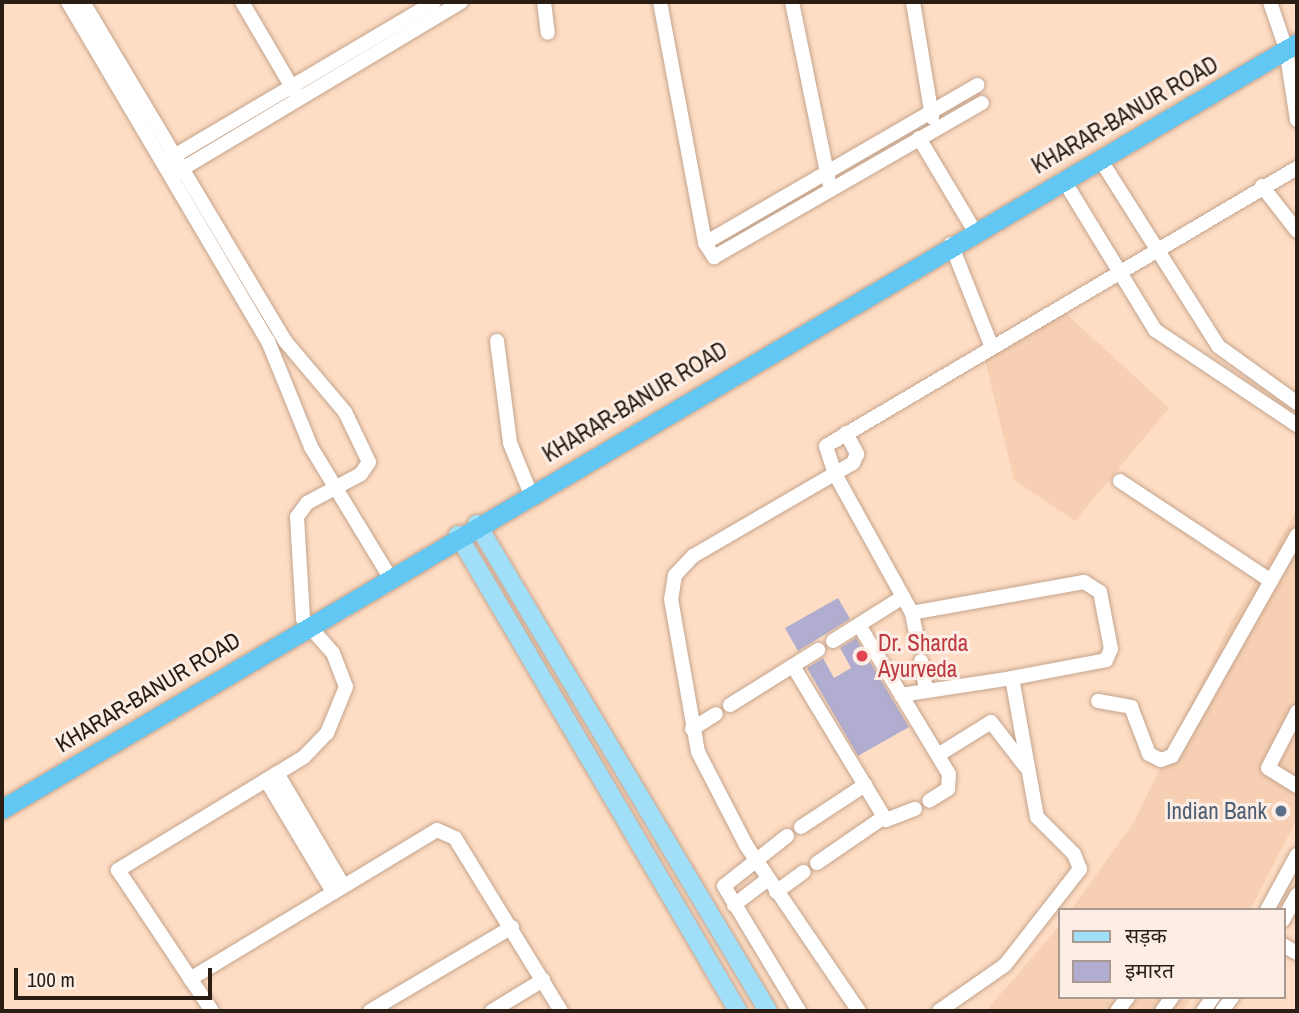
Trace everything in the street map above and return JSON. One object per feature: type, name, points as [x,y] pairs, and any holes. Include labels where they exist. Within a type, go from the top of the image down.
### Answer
[{"type":"highway","name":"KHARAR-BANUR ROAD","points":[[2,808],[477,523],[1292,46]]},
{"type":"main road","points":[[477,523],[768,1011]]},
{"type":"main road","points":[[458,535],[738,1011]]},
{"type":"street","points":[[68,2],[285,341],[363,440],[366,469],[307,503],[298,517],[307,626],[333,653],[346,687],[327,733],[272,777],[118,870],[212,1011]]},
{"type":"street","points":[[83,2],[268,341],[307,437],[389,576]]},
{"type":"street","points":[[242,2],[295,93]]},
{"type":"street","points":[[295,93],[434,2]]},
{"type":"street","points":[[174,165],[295,93],[461,2]]},
{"type":"street","points":[[544,2],[548,33]]},
{"type":"street","points":[[660,2],[705,243],[719,257],[982,103]]},
{"type":"street","points":[[792,2],[832,190]]},
{"type":"street","points":[[913,2],[936,128]]},
{"type":"street","points":[[1270,2],[1292,46],[1297,120]]},
{"type":"street","points":[[705,243],[978,85]]},
{"type":"street","points":[[919,138],[974,230]]},
{"type":"street","points":[[1100,159],[1154,251],[1217,346],[1297,403]]},
{"type":"street","points":[[918,643],[912,613],[835,474],[826,446],[991,345],[1297,167]]},
{"type":"street","points":[[1063,179],[1118,273],[1167,342],[1297,425]]},
{"type":"street","points":[[1262,186],[1297,231]]},
{"type":"street","points":[[951,244],[991,345]]},
{"type":"street","points":[[497,341],[510,443],[530,492]]},
{"type":"street","points":[[846,433],[856,459],[835,474],[693,556],[675,575],[671,599],[692,729],[707,773],[772,885],[859,1011]]},
{"type":"street","points":[[1120,481],[1271,581]]},
{"type":"street","points":[[1098,701],[1131,707],[1149,754],[1161,761],[1172,757],[1297,535]]},
{"type":"street","points":[[901,695],[1013,678],[1110,656],[1097,586],[1084,582],[912,613]]},
{"type":"street","points":[[833,641],[903,597]]},
{"type":"street","points":[[859,625],[938,755],[951,784],[929,801]]},
{"type":"street","points":[[730,705],[818,650]]},
{"type":"street","points":[[921,661],[926,690]]},
{"type":"street","points":[[793,666],[884,817],[894,821],[915,809]]},
{"type":"street","points":[[939,1011],[1005,965],[1080,869],[1074,854],[1041,824],[1028,770],[1013,678]]},
{"type":"street","points":[[1297,712],[1268,768],[1297,785]]},
{"type":"street","points":[[692,729],[716,714]]},
{"type":"street","points":[[938,755],[991,722],[1028,770]]},
{"type":"street","points":[[272,777],[339,888]]},
{"type":"street","points":[[801,827],[865,785]]},
{"type":"street","points":[[817,863],[884,817]]},
{"type":"street","points":[[190,979],[428,835],[447,832],[512,927],[561,1011]]},
{"type":"street","points":[[787,836],[725,883],[734,905],[799,1011]]},
{"type":"street","points":[[1268,908],[1297,855]]},
{"type":"street","points":[[734,905],[804,872]]},
{"type":"street","points":[[1285,916],[1297,895]]},
{"type":"street","points":[[370,1011],[512,927]]},
{"type":"street","points":[[492,1011],[543,980]]},
{"type":"shaded area","points":[[1059,307],[1169,408],[1075,521],[1014,480],[985,360]]},
{"type":"shaded area","points":[[1297,510],[1297,819],[1251,908],[1072,908],[1134,822],[1230,624]]},
{"type":"shaded area","points":[[1058,927],[1058,999],[1191,999],[1183,1011],[986,1011]]},
{"type":"building","points":[[838,598],[850,619],[798,651],[785,628]]},
{"type":"building","points":[[856,638],[909,727],[858,756],[807,668],[823,658],[834,678],[851,668],[840,648]]},
{"type":"place","name":"Dr. Sharda Ayurveda","points":[[862,656]]},
{"type":"place","name":"Indian Bank","points":[[1281,811]]}]
